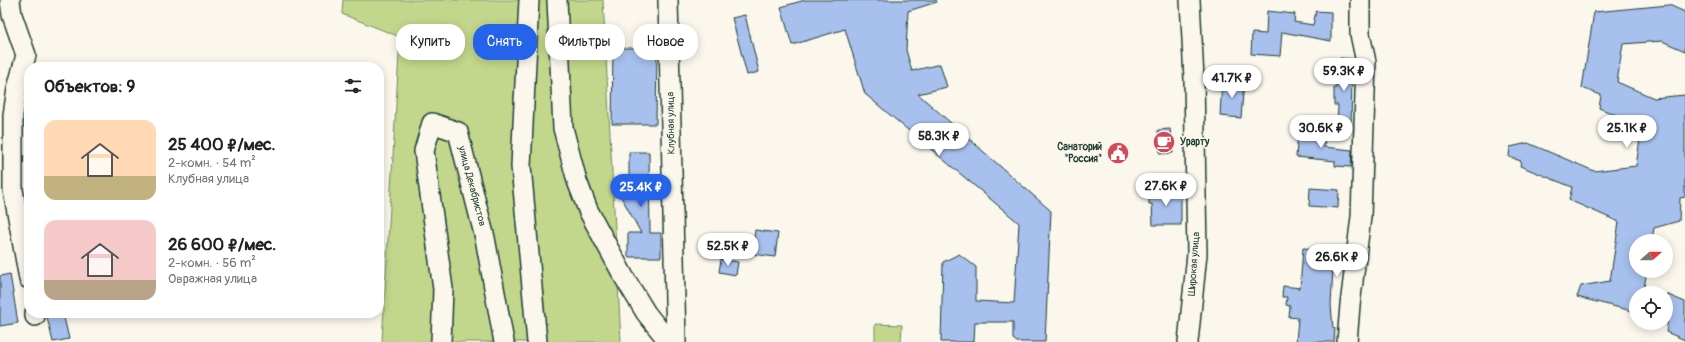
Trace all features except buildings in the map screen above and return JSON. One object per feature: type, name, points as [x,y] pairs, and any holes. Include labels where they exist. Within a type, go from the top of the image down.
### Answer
[{"type":"street","points":[[10,0],[12,15],[26,56],[24,62]]},
{"type":"street","points":[[529,0],[521,166],[537,342]]},
{"type":"street","points":[[557,0],[563,128],[577,181],[588,210],[624,277],[646,314],[669,342]]},
{"type":"street","name":"Клубная улица","points":[[668,0],[676,342]]},
{"type":"street","name":"Широкая улица","points":[[1185,340],[1197,254],[1194,79],[1190,0]]},
{"type":"street","points":[[1347,342],[1361,217],[1366,62],[1360,34],[1360,0]]},
{"type":"street","points":[[24,63],[17,88],[13,115],[13,190],[24,251]]},
{"type":"street","name":"улица Декабристов","points":[[441,342],[443,289],[424,151],[432,123],[458,132],[486,238],[504,342]]},
{"type":"green space","points":[[343,0],[603,0],[604,24],[545,24],[545,60],[606,60],[621,342],[382,342],[399,60],[465,60],[465,24],[396,24],[396,35],[342,14]]},
{"type":"green space","points":[[875,324],[902,325],[901,342],[875,342]]},
{"type":"place","name":"Урарту","points":[[1164,142]]},
{"type":"place","name":"Санаторий \"Россия\"","points":[[1118,153]]}]
